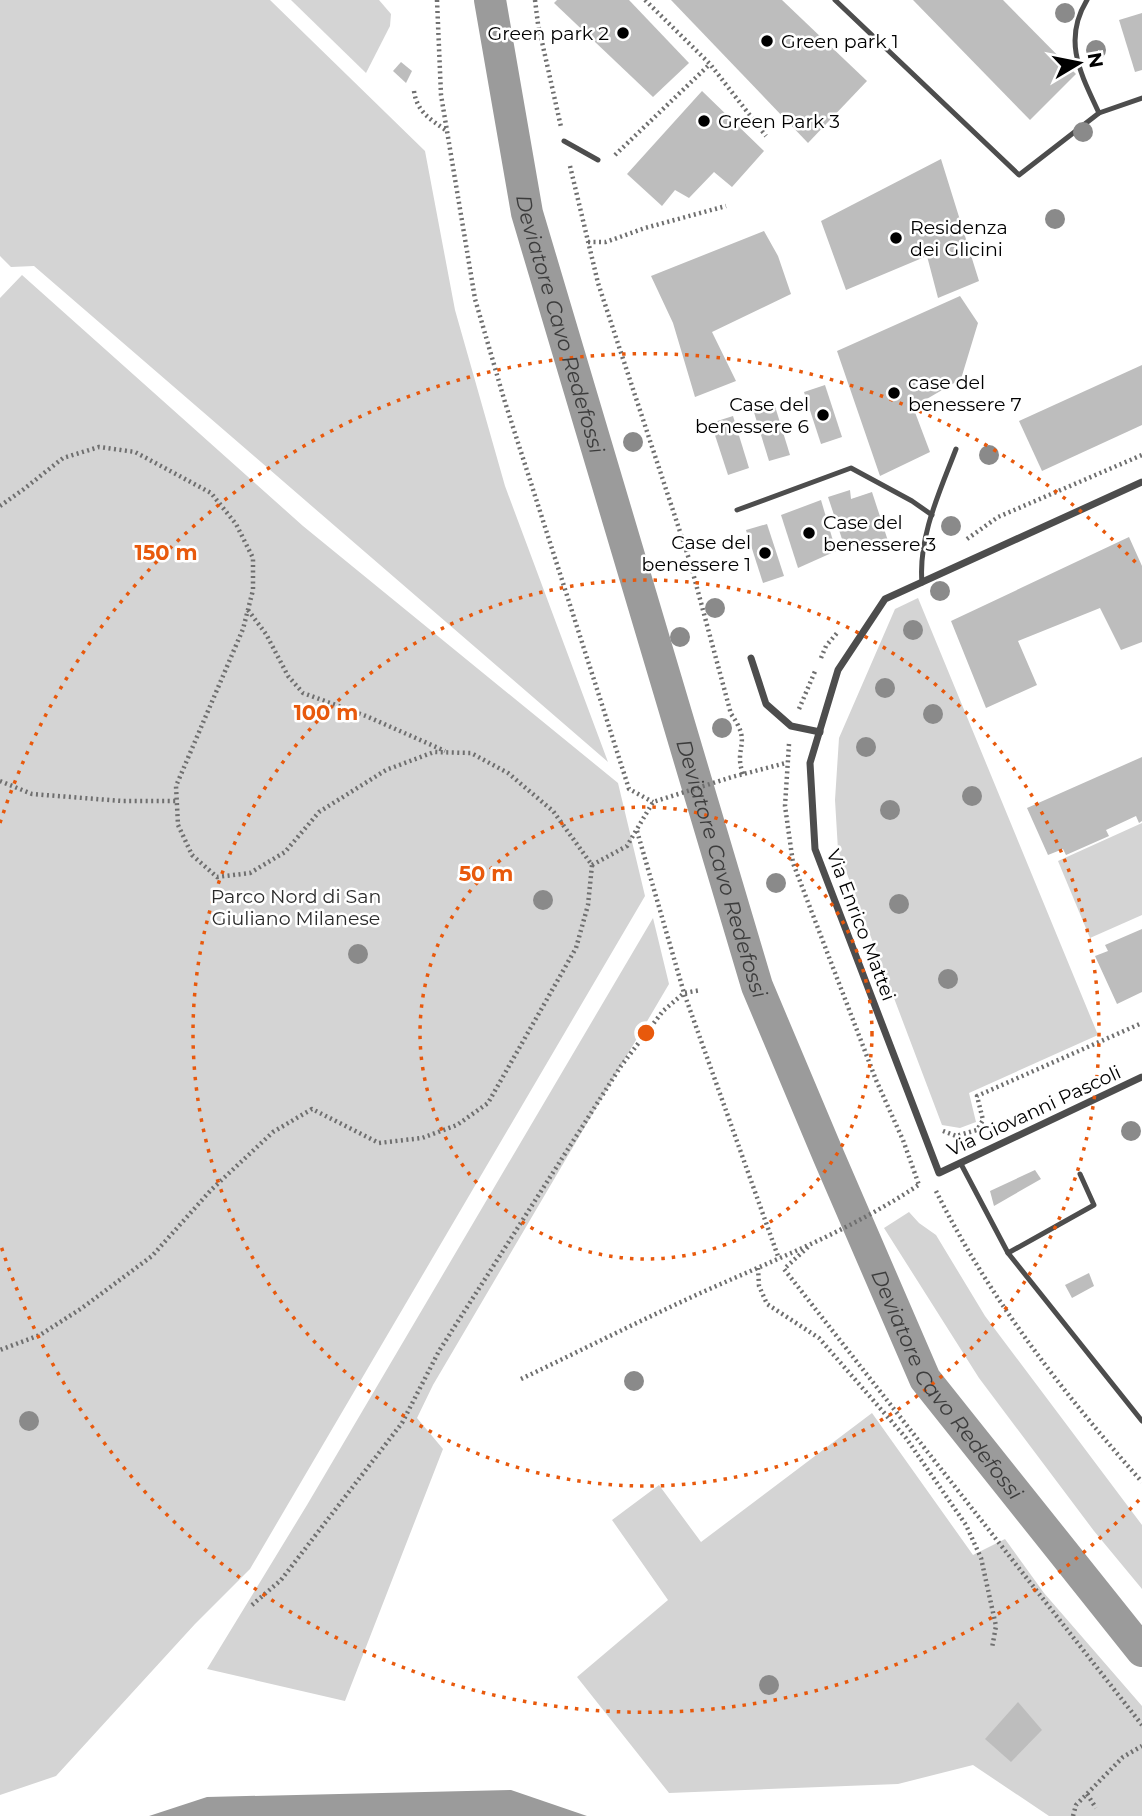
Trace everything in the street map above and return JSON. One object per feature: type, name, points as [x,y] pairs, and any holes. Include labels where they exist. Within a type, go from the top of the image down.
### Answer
[{"type":"street","name":"Via Enrico Mattei","points":[[939,1173],[815,849],[810,764],[838,670],[885,599],[1142,482]]},
{"type":"street","points":[[751,658],[766,704],[791,726],[820,732]]},
{"type":"street","name":"Via Giovanni Pascoli","points":[[939,1173],[1142,1077]]},
{"type":"lane","points":[[835,0],[1019,175],[1099,113],[1142,98]]},
{"type":"lane","points":[[1087,0],[1077,17],[1076,62],[1099,113]]},
{"type":"lane","points":[[564,141],[598,160]]},
{"type":"lane","points":[[922,583],[920,565],[932,515],[956,449]]},
{"type":"lane","points":[[737,510],[851,468],[932,515]]},
{"type":"lane","points":[[961,1164],[1008,1253],[1142,1421]]},
{"type":"lane","points":[[1008,1253],[1094,1205],[1080,1174]]},
{"type":"path","points":[[437,0],[441,95],[475,299],[504,399],[629,789],[653,802]]},
{"type":"path","points":[[645,0],[710,64],[766,136]]},
{"type":"path","points":[[598,160],[617,154],[710,64]]},
{"type":"path","points":[[414,91],[416,103],[424,116],[447,131]]},
{"type":"path","points":[[588,242],[606,242],[645,228],[726,206]]},
{"type":"path","points":[[598,283],[690,562],[732,714],[740,726],[744,741],[738,762],[743,774]]},
{"type":"path","points":[[0,506],[63,458],[99,447],[135,452],[211,493],[236,524],[253,558],[253,590],[243,629],[176,786],[178,825],[191,855],[217,877],[250,873],[285,852],[319,812],[386,769],[434,752],[471,753],[509,773],[553,811],[592,865],[589,905],[576,948],[488,1103],[457,1125],[422,1138],[379,1143],[312,1109],[272,1132],[211,1190],[152,1256],[82,1308],[40,1335],[0,1350]]},
{"type":"path","points":[[966,540],[999,517],[1142,455]]},
{"type":"path","points":[[248,610],[266,634],[288,676],[303,693],[366,716],[449,753]]},
{"type":"path","points":[[842,628],[826,646],[791,726],[786,763],[785,806],[793,863],[919,1185]]},
{"type":"path","points":[[592,865],[626,846],[653,802],[732,776],[786,763],[810,764]]},
{"type":"path","points":[[0,781],[32,794],[122,801],[177,801]]},
{"type":"path","points":[[637,831],[684,993],[779,1259]]},
{"type":"path","points":[[252,1605],[281,1580],[402,1423],[439,1351],[621,1066],[663,1011],[684,993],[701,990]]},
{"type":"path","points":[[940,1130],[956,1136],[977,1130],[983,1120],[977,1096],[1142,1023]]},
{"type":"path","points":[[521,1379],[703,1292],[808,1247],[896,1201],[939,1173]]},
{"type":"path","points":[[939,1173],[936,1191],[991,1287],[1024,1337],[1086,1417],[1142,1482]]},
{"type":"path","points":[[808,1247],[785,1269],[1142,1725]]},
{"type":"path","points":[[758,1268],[759,1286],[767,1304],[818,1338],[906,1438],[966,1525],[981,1558],[996,1626],[992,1648]]},
{"type":"path","points":[[1073,1816],[1076,1805],[1123,1757],[1142,1746]]},
{"type":"path","points":[[1087,1794],[1096,1808]]},
{"type":"green space","points":[[0,0],[270,0],[425,151],[455,310],[505,486],[608,762],[34,266],[11,267],[0,256]]},
{"type":"green space","points":[[291,0],[379,0],[391,14],[390,26],[366,73]]},
{"type":"green space","name":"Parco Nord di San Giuliano Milanese","points":[[22,275],[303,526],[618,783],[645,896],[250,1569],[195,1624],[56,1776],[0,1795],[0,298]]},
{"type":"green space","points":[[918,598],[1098,1035],[969,1093],[976,1122],[960,1128],[942,1125],[838,850],[835,800],[839,738],[895,609]]},
{"type":"green space","points":[[1142,823],[1142,915],[1090,938],[1058,861]]},
{"type":"green space","points":[[653,918],[669,984],[433,1385],[417,1418],[443,1449],[345,1701],[207,1669],[307,1505]]},
{"type":"green space","points":[[909,1212],[936,1235],[985,1316],[1142,1525],[1142,1589],[1094,1531],[979,1378],[884,1228]]},
{"type":"green space","points":[[872,1413],[973,1555],[1005,1539],[1044,1593],[1142,1706],[1142,1816],[1049,1816],[973,1765],[898,1784],[669,1793],[577,1677],[668,1600],[612,1520],[659,1485],[701,1542]]},
{"type":"shaded area","points":[[511,1790],[587,1816],[149,1816],[207,1797]]},
{"type":"building","name":"Green park 2","points":[[557,0],[629,0],[689,63],[653,97],[554,3]]},
{"type":"building","name":"Green park 1","points":[[671,0],[782,0],[867,81],[808,143]]},
{"type":"building","points":[[913,0],[1003,0],[1076,74],[1030,120]]},
{"type":"building","points":[[1142,13],[1142,70],[1135,72],[1119,20]]},
{"type":"building","points":[[401,62],[412,71],[406,83],[393,71]]},
{"type":"building","name":"Green Park 3","points":[[702,91],[764,151],[732,187],[714,172],[689,198],[675,190],[662,206],[627,174]]},
{"type":"building","name":"Residenza dei Glicini","points":[[941,159],[979,281],[938,298],[927,256],[846,290],[821,221]]},
{"type":"building","points":[[764,231],[778,256],[791,294],[712,332],[736,381],[695,397],[673,323],[651,276]]},
{"type":"building","name":"case del benessere 7","points":[[960,296],[978,323],[961,379],[913,407],[930,452],[880,476],[837,351]]},
{"type":"building","points":[[1142,365],[1142,425],[1042,471],[1019,421]]},
{"type":"building","name":"Case del benessere 6","points":[[825,385],[842,437],[821,444],[804,392]]},
{"type":"building","points":[[774,403],[790,455],[769,461],[753,409]]},
{"type":"building","points":[[733,416],[749,468],[728,475],[711,423]]},
{"type":"building","points":[[850,490],[851,499],[872,492],[889,544],[868,551],[865,543],[845,548],[828,497]]},
{"type":"building","name":"Case del benessere 3","points":[[821,500],[836,551],[798,568],[781,515]]},
{"type":"building","name":"Case del benessere 1","points":[[767,524],[784,576],[763,583],[746,530]]},
{"type":"building","points":[[1129,537],[1142,566],[1142,642],[1121,650],[1100,608],[1018,641],[1037,685],[986,708],[951,621]]},
{"type":"building","points":[[1142,757],[1142,821],[1139,823],[1136,816],[1106,830],[1109,836],[1066,855],[1063,849],[1048,855],[1027,808]]},
{"type":"building","points":[[1142,929],[1142,992],[1117,1004],[1095,956],[1108,951],[1105,945]]},
{"type":"building","points":[[1035,1170],[1041,1179],[994,1206],[990,1191]]},
{"type":"building","points":[[1089,1273],[1094,1286],[1072,1298],[1065,1285]]},
{"type":"building","points":[[1018,1702],[1042,1730],[1011,1762],[985,1739]]},
{"type":"waterway","name":"Deviatore Cavo Redefossi","points":[[490,0],[527,213],[757,986],[925,1379],[1142,1651]]},
{"type":"place","name":"Green park 2","points":[[623,33]]},
{"type":"place","name":"Green park 1","points":[[767,41]]},
{"type":"place","name":"Green Park 3","points":[[704,121]]},
{"type":"place","name":"Residenza dei Glicini","points":[[896,238]]},
{"type":"place","name":"case del benessere 7","points":[[894,393]]},
{"type":"place","name":"Case del benessere 6","points":[[823,415]]},
{"type":"place","name":"Case del benessere 3","points":[[809,533]]},
{"type":"place","name":"Case del benessere 1","points":[[765,553]]}]
